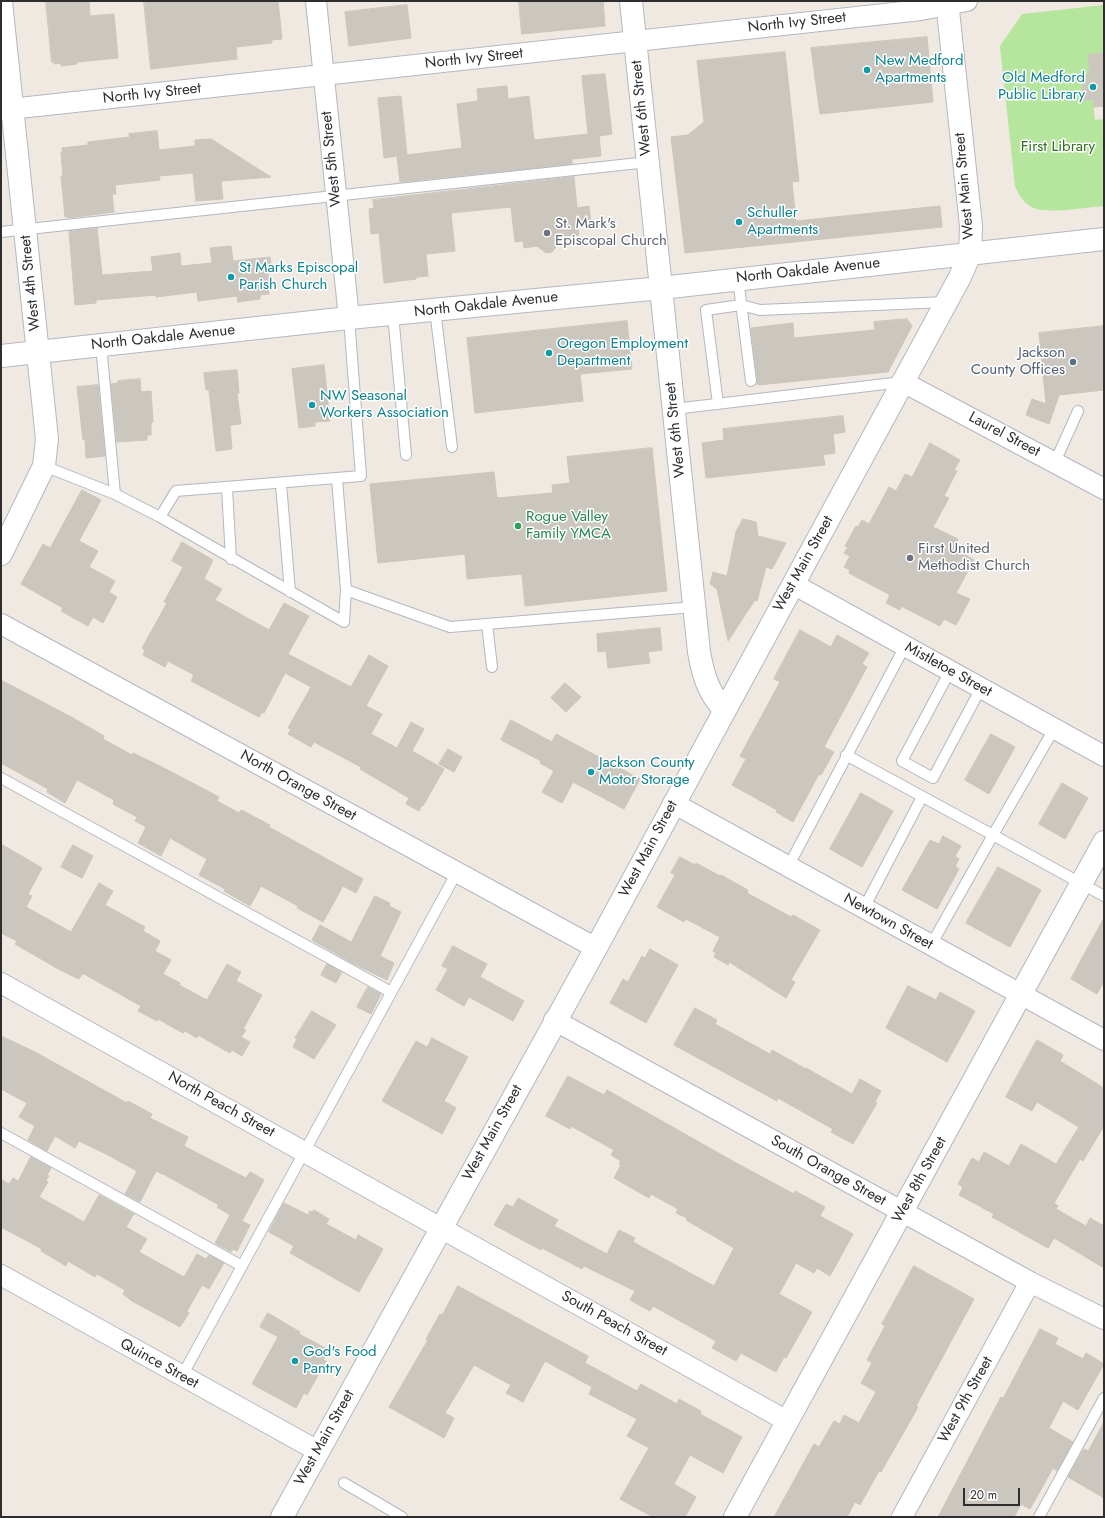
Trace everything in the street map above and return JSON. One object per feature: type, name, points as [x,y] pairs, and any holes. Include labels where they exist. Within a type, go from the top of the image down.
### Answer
[{"type":"main road","name":"West 6th Street","points":[[631,1],[694,607],[704,676],[714,699],[724,709]]},
{"type":"main road","name":"West 4th Street","points":[[1,2],[7,109],[25,230],[47,439],[44,466],[1,554]]},
{"type":"main road","name":"West Main Street","points":[[282,1517],[554,1020],[596,948],[673,803],[903,382],[970,254],[971,226],[954,2]]},
{"type":"main road","name":"North Oakdale Avenue","points":[[1,356],[349,318],[661,288],[1104,239]]},
{"type":"main road","name":"West 8th Street","points":[[735,1517],[786,1421],[1022,995],[1104,842]]},
{"type":"street","name":"West 5th Street","points":[[316,1],[349,318]]},
{"type":"street","name":"North Ivy Street","points":[[7,109],[921,10],[954,2]]},
{"type":"street","name":"Laurel Street","points":[[903,382],[1104,489]]},
{"type":"street","name":"Mistletoe Street","points":[[792,584],[1104,756]]},
{"type":"street","name":"North Orange Street","points":[[1,624],[596,948]]},
{"type":"street","name":"Newtown Street","points":[[673,803],[1104,1040]]},
{"type":"street","name":"North Peach Street","points":[[1,983],[441,1227]]},
{"type":"street","name":"South Orange Street","points":[[554,1020],[1030,1282],[1104,1319]]},
{"type":"street","name":"South Peach Street","points":[[441,1227],[786,1421]]},
{"type":"street","name":"Quince Street","points":[[1,1275],[318,1451]]},
{"type":"street","name":"West 9th Street","points":[[902,1517],[1030,1282]]},
{"type":"lane","points":[[1,232],[648,162]]},
{"type":"lane","points":[[738,279],[751,381]]},
{"type":"lane","points":[[718,404],[706,310],[741,305],[760,310],[946,302]]},
{"type":"lane","points":[[435,310],[452,447]]},
{"type":"lane","points":[[393,314],[406,455]]},
{"type":"lane","points":[[160,518],[176,491],[281,484],[361,476],[349,318]]},
{"type":"lane","points":[[101,345],[115,494]]},
{"type":"lane","points":[[674,409],[903,382]]},
{"type":"lane","points":[[1055,462],[1078,411]]},
{"type":"lane","points":[[44,466],[115,494],[344,622],[346,590],[337,479]]},
{"type":"lane","points":[[281,484],[290,592]]},
{"type":"lane","points":[[227,488],[231,559]]},
{"type":"lane","points":[[346,590],[450,627],[694,607]]},
{"type":"lane","points":[[487,624],[492,667]]},
{"type":"lane","points":[[788,867],[905,646]]},
{"type":"lane","points":[[950,671],[902,761],[933,778],[981,688]]},
{"type":"lane","points":[[931,945],[1054,729]]},
{"type":"lane","points":[[846,755],[1104,896]]},
{"type":"lane","points":[[1,778],[391,992]]},
{"type":"lane","points":[[864,908],[922,797]]},
{"type":"lane","points":[[182,1376],[457,872]]},
{"type":"lane","points":[[1,1132],[242,1266]]},
{"type":"lane","points":[[1039,1517],[1104,1398]]},
{"type":"lane","points":[[344,1483],[402,1517]]},
{"type":"green space","name":"First Library","points":[[1104,5],[1104,53],[1088,55],[1090,75],[1081,76],[1084,100],[1093,99],[1095,120],[1104,119],[1104,206],[1055,211],[1037,209],[1025,202],[1015,186],[1000,46],[1022,14]]},
{"type":"building","points":[[46,1],[89,1],[90,16],[114,14],[118,58],[77,62],[77,64],[61,66],[61,63],[54,64],[54,61],[52,62]]},
{"type":"building","points":[[144,1],[278,1],[282,39],[272,40],[272,43],[236,47],[237,59],[151,69]]},
{"type":"building","points":[[519,1],[603,1],[605,26],[522,34]]},
{"type":"building","points":[[407,5],[411,38],[349,46],[345,12]]},
{"type":"building","name":"New Medford Apartments","points":[[927,37],[933,102],[820,114],[811,48]]},
{"type":"building","points":[[785,52],[799,181],[792,182],[796,221],[940,206],[942,227],[685,253],[671,137],[688,135],[704,122],[697,61]]},
{"type":"building","name":"Old Medford Public Library","points":[[1104,53],[1104,106],[1094,107],[1093,99],[1084,100],[1081,75],[1090,75],[1088,55]]},
{"type":"building","points":[[605,74],[612,134],[599,136],[601,156],[572,159],[572,164],[400,182],[397,156],[384,158],[378,98],[401,96],[407,155],[462,148],[457,104],[478,101],[477,89],[507,86],[508,99],[529,96],[534,140],[588,134],[582,76]]},
{"type":"building","points":[[157,131],[159,150],[195,146],[195,140],[211,139],[271,177],[221,181],[223,199],[196,201],[193,173],[159,176],[160,180],[115,185],[116,194],[112,194],[114,212],[68,218],[68,216],[65,217],[61,176],[63,176],[62,148],[88,145],[88,142],[130,137],[129,134]]},
{"type":"building","name":"St. Mark's Episcopal Church","points":[[574,177],[577,208],[589,206],[591,223],[578,224],[579,235],[565,236],[552,252],[546,253],[537,246],[524,248],[523,241],[515,242],[511,207],[451,213],[455,251],[426,254],[428,276],[384,283],[379,233],[371,234],[369,209],[374,208],[373,200]]},
{"type":"building","points":[[97,228],[102,275],[153,271],[151,257],[180,253],[181,266],[212,263],[210,248],[231,246],[233,261],[270,257],[272,272],[268,272],[269,294],[260,295],[260,299],[238,302],[237,296],[198,301],[197,292],[156,297],[156,295],[96,300],[96,303],[75,305],[69,231]]},
{"type":"building","points":[[907,319],[912,326],[888,372],[758,385],[751,328],[793,323],[794,338],[875,330],[874,322]]},
{"type":"building","name":"Oregon Employment Department","points":[[627,321],[632,369],[580,374],[583,401],[475,413],[467,338]]},
{"type":"building","name":"Jackson County Offices","points":[[1104,326],[1104,390],[1059,395],[1049,424],[1026,415],[1032,399],[1046,404],[1039,333]]},
{"type":"building","name":"NW Seasonal Workers Association","points":[[324,365],[330,421],[315,422],[315,426],[299,428],[292,369]]},
{"type":"building","points":[[237,370],[239,393],[237,393],[241,424],[230,425],[232,449],[216,451],[209,390],[206,390],[204,373]]},
{"type":"building","points":[[140,379],[141,392],[151,391],[153,422],[151,422],[151,435],[147,435],[147,440],[117,442],[111,384],[118,383],[118,381]]},
{"type":"building","points":[[98,385],[105,456],[86,458],[85,439],[83,440],[77,387]]},
{"type":"building","points":[[843,416],[845,432],[833,434],[835,453],[823,455],[825,465],[706,478],[702,443],[724,440],[723,429]]},
{"type":"building","points":[[930,443],[960,460],[954,470],[957,471],[944,496],[949,498],[933,527],[958,539],[954,548],[974,560],[956,593],[970,599],[956,625],[944,619],[940,626],[901,606],[900,610],[886,603],[890,595],[849,573],[850,570],[844,567],[850,556],[844,553],[848,547],[845,546],[856,526],[858,527],[862,520],[869,524],[889,487],[896,491],[905,474],[912,477]]},
{"type":"building","name":"Rogue Valley Family YMCA","points":[[652,448],[667,591],[525,606],[522,574],[467,579],[465,554],[378,563],[370,484],[494,472],[497,498],[553,493],[552,485],[570,483],[567,457]]},
{"type":"building","points":[[82,490],[101,500],[79,541],[98,551],[89,567],[115,581],[109,592],[117,597],[103,623],[93,617],[88,626],[61,611],[63,608],[21,584],[43,544],[50,548]]},
{"type":"building","points":[[743,519],[756,522],[758,536],[786,543],[772,569],[766,567],[757,601],[755,600],[728,641],[717,589],[710,584],[713,572],[727,576],[736,532]]},
{"type":"building","points":[[182,542],[213,560],[204,579],[222,589],[215,600],[269,630],[284,603],[309,616],[288,654],[351,687],[369,655],[388,666],[366,706],[382,714],[371,734],[397,748],[411,722],[424,729],[412,751],[444,769],[419,811],[406,804],[409,798],[360,769],[361,767],[314,742],[311,747],[288,734],[291,729],[288,728],[311,687],[285,673],[264,713],[262,712],[259,717],[191,681],[194,675],[168,661],[165,667],[143,655],[145,650],[142,648],[167,603],[164,602],[183,567],[172,561]]},
{"type":"building","points":[[660,628],[662,650],[648,652],[650,663],[608,668],[606,651],[598,652],[597,634]]},
{"type":"building","points":[[800,630],[831,647],[837,635],[869,653],[862,664],[867,667],[824,747],[834,752],[821,775],[819,774],[793,822],[776,812],[777,810],[732,785],[746,759],[740,756],[780,682],[774,679]]},
{"type":"building","points":[[1,680],[73,718],[104,736],[103,739],[132,755],[133,753],[160,766],[219,797],[217,801],[239,813],[241,810],[270,825],[269,827],[363,879],[356,893],[343,886],[323,922],[297,908],[298,906],[261,886],[250,906],[224,891],[225,889],[199,875],[207,859],[170,838],[161,856],[138,843],[146,827],[135,821],[137,817],[113,804],[114,800],[77,780],[65,803],[47,792],[48,789],[1,763]]},
{"type":"building","points":[[565,683],[581,697],[566,712],[551,698]]},
{"type":"building","name":"Jackson County Motor Storage","points":[[511,720],[552,742],[556,734],[640,779],[624,809],[573,782],[562,803],[542,792],[554,771],[540,763],[541,761],[501,740]]},
{"type":"building","points":[[991,734],[1015,747],[989,794],[965,780]]},
{"type":"building","points":[[448,749],[462,757],[454,772],[439,764]]},
{"type":"building","points":[[1062,783],[1088,798],[1065,839],[1039,824]]},
{"type":"building","points":[[861,793],[893,811],[862,867],[830,849]]},
{"type":"building","points":[[943,836],[961,846],[955,856],[959,859],[955,866],[959,869],[937,909],[902,890],[930,840],[939,844]]},
{"type":"building","points":[[1,844],[42,868],[28,894],[32,896],[26,907],[71,932],[99,883],[113,891],[105,905],[145,927],[143,931],[160,941],[155,951],[171,960],[163,974],[180,983],[179,985],[207,1000],[227,964],[241,972],[236,981],[262,995],[243,1029],[246,1030],[241,1037],[250,1042],[242,1056],[232,1050],[230,1053],[198,1035],[197,1038],[185,1031],[183,1033],[158,1019],[157,1021],[138,1011],[141,1006],[84,974],[82,974],[79,979],[60,970],[15,944],[17,941],[1,933]]},
{"type":"building","points":[[73,845],[93,856],[82,878],[61,867]]},
{"type":"building","points":[[680,857],[695,865],[696,863],[720,876],[721,875],[748,890],[747,893],[791,917],[793,915],[820,930],[791,980],[795,982],[786,998],[729,962],[728,965],[714,957],[716,953],[713,951],[720,937],[686,919],[684,922],[657,907],[675,875],[671,873]]},
{"type":"building","points":[[998,867],[1041,890],[1010,947],[966,923]]},
{"type":"building","points":[[375,896],[390,903],[389,906],[401,912],[380,956],[394,963],[387,980],[354,964],[312,940],[320,925],[351,942]]},
{"type":"building","points":[[1104,918],[1104,981],[1097,994],[1071,979]]},
{"type":"building","points":[[453,946],[487,964],[480,977],[524,1001],[513,1021],[469,997],[464,1006],[436,990],[448,969],[442,966]]},
{"type":"building","points":[[650,949],[678,965],[646,1023],[610,1003],[623,979],[628,982],[642,956],[645,958]]},
{"type":"building","points":[[327,964],[342,972],[336,983],[321,975]]},
{"type":"building","points":[[908,986],[936,1000],[940,992],[975,1011],[947,1062],[886,1028]]},
{"type":"building","points":[[368,987],[381,994],[371,1014],[357,1007]]},
{"type":"building","points":[[695,1008],[717,1020],[715,1024],[770,1054],[772,1050],[852,1094],[860,1079],[881,1091],[875,1102],[877,1103],[853,1144],[831,1132],[833,1129],[778,1098],[777,1101],[674,1045]]},
{"type":"building","points":[[312,1011],[336,1025],[314,1059],[293,1047],[297,1039],[295,1038]]},
{"type":"building","points":[[1,1036],[35,1052],[127,1103],[128,1101],[152,1114],[150,1118],[188,1137],[184,1146],[246,1178],[250,1172],[264,1180],[242,1221],[250,1225],[237,1251],[233,1249],[231,1252],[215,1243],[230,1215],[217,1207],[219,1205],[165,1175],[156,1171],[140,1202],[125,1194],[137,1171],[79,1141],[75,1148],[55,1136],[47,1151],[28,1140],[35,1126],[19,1117],[27,1103],[1,1089]]},
{"type":"building","points":[[432,1038],[468,1057],[444,1101],[456,1108],[442,1134],[382,1101],[416,1041],[427,1047]]},
{"type":"building","points":[[1037,1040],[1063,1055],[1060,1061],[1104,1088],[1104,1126],[1083,1161],[1080,1159],[1054,1203],[1058,1206],[1056,1209],[1086,1226],[1090,1218],[1104,1226],[1104,1268],[1054,1238],[1048,1248],[992,1217],[994,1214],[959,1195],[963,1187],[958,1184],[972,1158],[979,1162],[984,1152],[1009,1166],[1021,1144],[1056,1164],[1079,1127],[1037,1102],[1032,1111],[1006,1097]]},
{"type":"building","points":[[568,1076],[604,1095],[607,1090],[738,1164],[794,1194],[795,1191],[825,1207],[820,1216],[853,1234],[830,1276],[817,1268],[814,1273],[796,1263],[779,1294],[812,1312],[786,1358],[784,1357],[776,1372],[741,1353],[736,1361],[712,1348],[716,1341],[653,1306],[650,1311],[630,1300],[635,1291],[584,1266],[582,1269],[542,1248],[541,1250],[494,1225],[506,1204],[513,1207],[518,1198],[558,1220],[554,1226],[607,1254],[619,1230],[635,1238],[633,1242],[714,1286],[734,1248],[686,1220],[687,1218],[676,1213],[678,1209],[651,1194],[649,1198],[614,1178],[621,1165],[619,1164],[621,1161],[611,1155],[614,1150],[571,1126],[570,1129],[546,1116]]},
{"type":"building","points":[[31,1157],[51,1168],[47,1175],[49,1176],[46,1180],[48,1182],[39,1197],[84,1222],[99,1195],[134,1214],[126,1227],[147,1239],[139,1252],[184,1277],[197,1254],[206,1259],[209,1255],[224,1263],[209,1289],[202,1285],[187,1311],[189,1313],[180,1327],[132,1301],[123,1294],[125,1290],[97,1274],[95,1277],[68,1261],[66,1266],[41,1251],[42,1249],[1,1227],[1,1179],[9,1184],[13,1178],[18,1181]]},
{"type":"building","points":[[284,1203],[308,1215],[310,1211],[313,1212],[314,1210],[329,1219],[326,1224],[356,1240],[358,1235],[383,1249],[359,1292],[290,1253],[294,1246],[269,1232]]},
{"type":"building","points":[[914,1266],[974,1299],[916,1406],[918,1407],[913,1416],[860,1505],[855,1502],[847,1517],[774,1517],[814,1444],[819,1447],[834,1421],[840,1424],[844,1415],[859,1423],[876,1392],[861,1383],[872,1363],[867,1360],[885,1326],[882,1324]]},
{"type":"building","points":[[458,1286],[588,1356],[585,1363],[637,1391],[641,1384],[677,1404],[679,1399],[701,1411],[700,1414],[742,1437],[723,1473],[690,1455],[674,1484],[696,1497],[685,1517],[653,1517],[620,1499],[649,1448],[627,1436],[637,1419],[589,1394],[592,1387],[545,1361],[523,1402],[506,1393],[511,1385],[474,1365],[445,1413],[454,1418],[444,1438],[389,1407],[428,1340],[426,1339],[440,1314],[442,1315]]},
{"type":"building","name":"God's Food Pantry","points":[[268,1313],[300,1332],[299,1334],[329,1350],[323,1360],[326,1361],[307,1395],[304,1393],[296,1408],[252,1384],[278,1337],[260,1327]]},
{"type":"building","points":[[1040,1329],[1058,1338],[1055,1344],[1083,1359],[1086,1353],[1104,1364],[1078,1410],[1063,1401],[1049,1428],[1073,1442],[1057,1471],[1053,1468],[1030,1509],[1021,1504],[1014,1517],[938,1517],[1001,1397],[1003,1398]]},
{"type":"building","points":[[1104,1422],[1104,1498],[1068,1477],[1084,1449],[1088,1451]]},
{"type":"place","name":"New Medford Apartments","points":[[867,70]]},
{"type":"place","name":"Old Medford Public Library","points":[[1093,87]]},
{"type":"place","name":"Schuller Apartments","points":[[739,222]]},
{"type":"place","name":"St. Mark's Episcopal Church","points":[[547,233]]},
{"type":"place","name":"St Marks Episcopal Parish Church","points":[[231,277]]},
{"type":"place","name":"Oregon Employment Department","points":[[549,353]]},
{"type":"place","name":"Jackson County Offices","points":[[1073,362]]},
{"type":"place","name":"NW Seasonal Workers Association","points":[[312,405]]},
{"type":"place","name":"Rogue Valley Family YMCA","points":[[518,526]]},
{"type":"place","name":"First United Methodist Church","points":[[910,558]]},
{"type":"place","name":"Jackson County Motor Storage","points":[[591,772]]},
{"type":"place","name":"God's Food Pantry","points":[[295,1361]]}]
